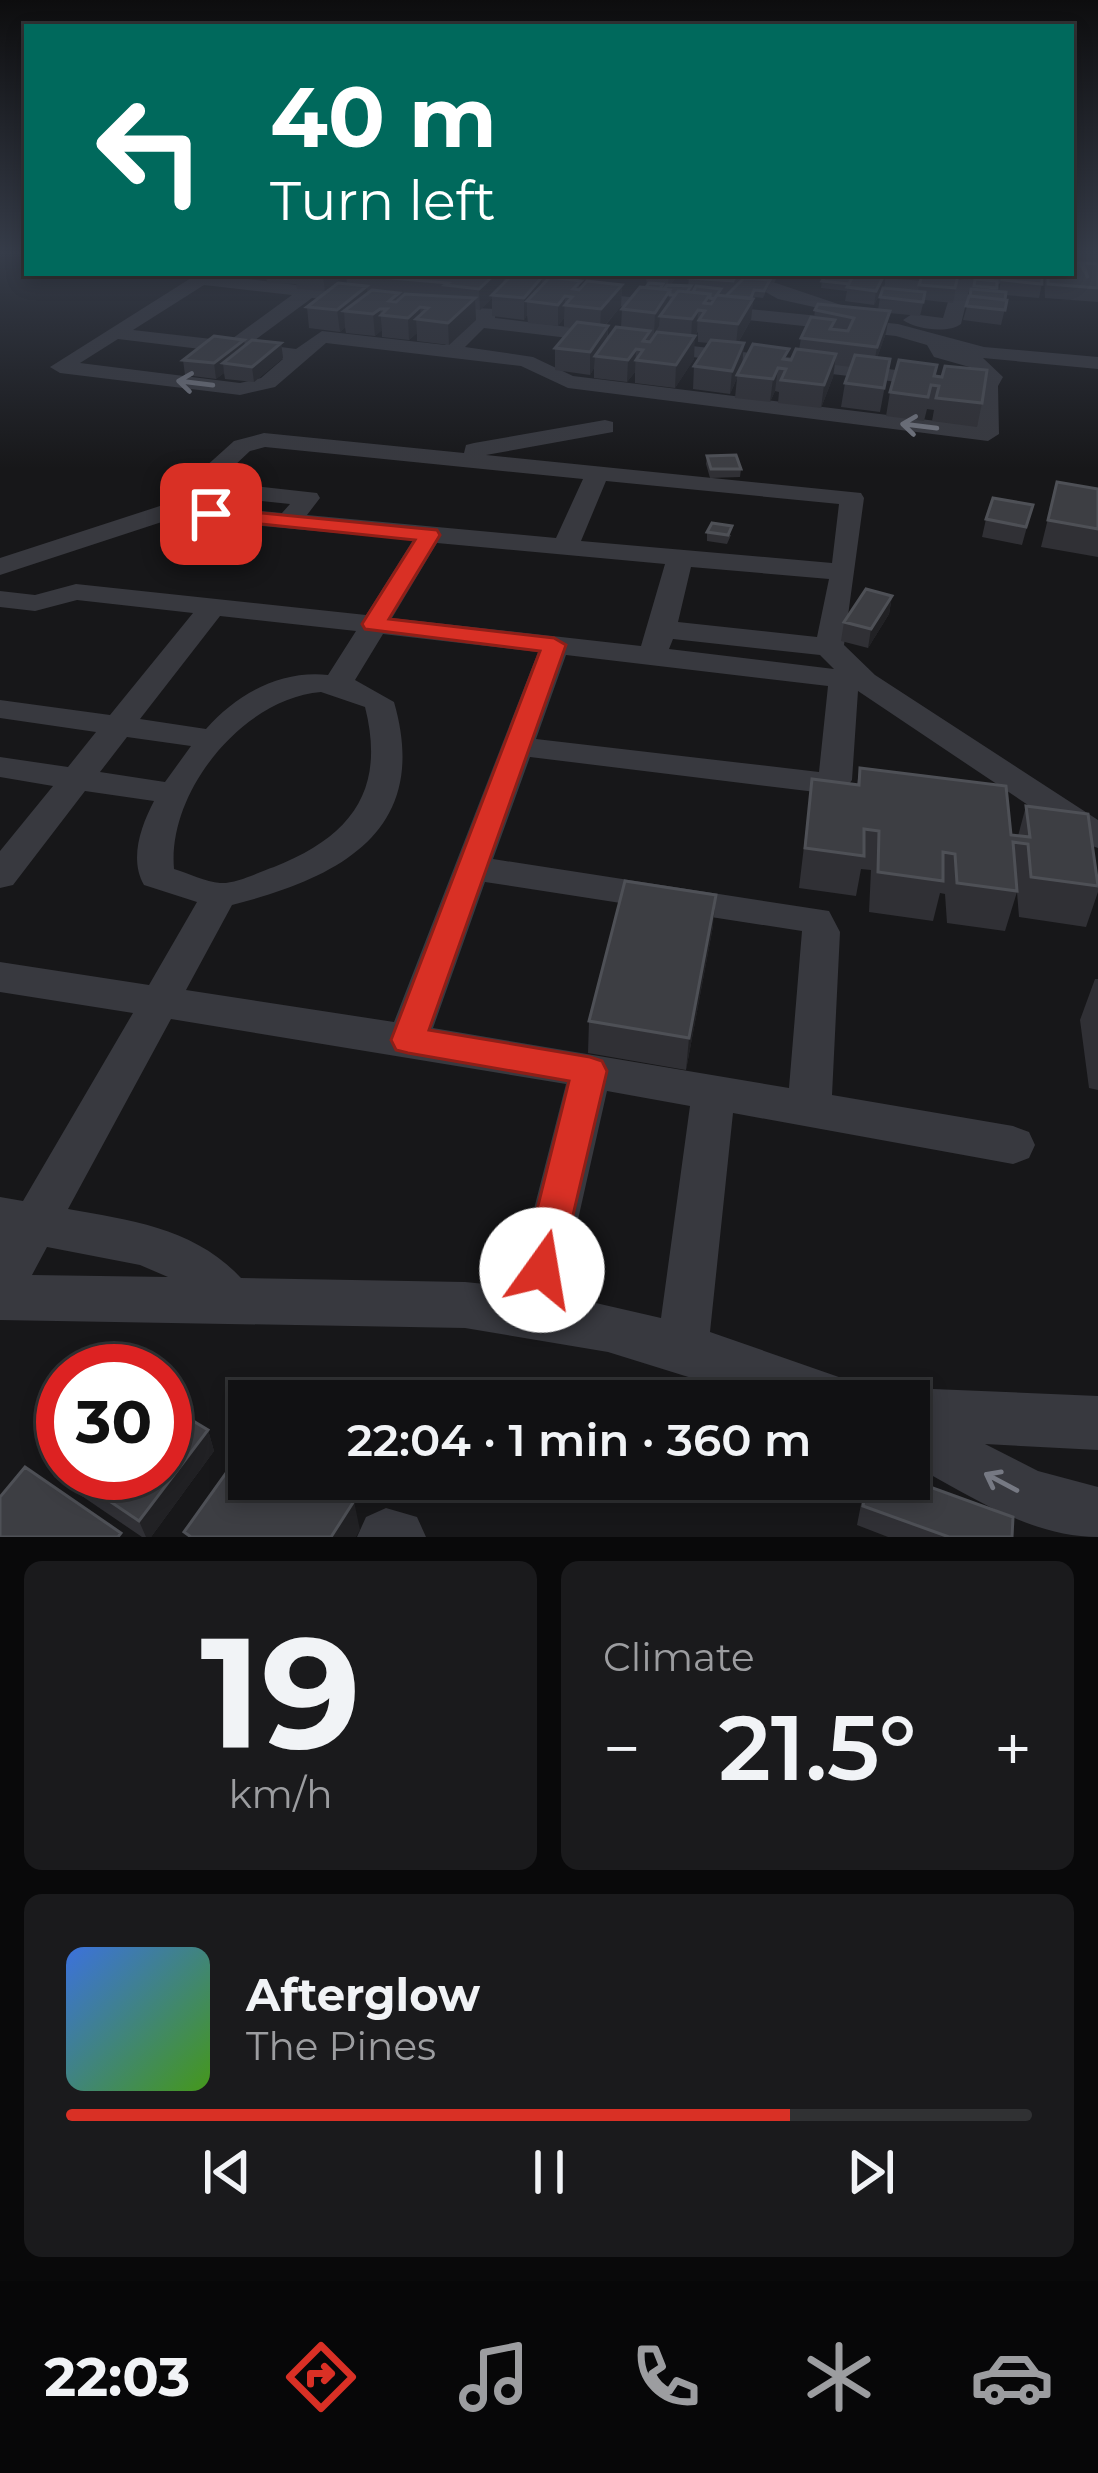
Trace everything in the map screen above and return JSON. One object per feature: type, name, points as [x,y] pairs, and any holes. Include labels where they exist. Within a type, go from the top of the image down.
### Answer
[{"type":"street","points":[[72,334],[90,326]]},
{"type":"street","points":[[122,326],[60,367],[240,388],[268,383],[322,337],[526,361],[568,382],[988,434],[988,386],[993,377],[974,355]]},
{"type":"street","points":[[233,347],[262,326]]},
{"type":"street","points":[[271,351],[304,326]]},
{"type":"street","points":[[450,351],[470,326]]},
{"type":"street","points":[[568,326],[740,350],[757,326]]},
{"type":"street","points":[[598,326],[705,354],[988,386]]},
{"type":"street","points":[[544,371],[605,331],[661,326]]},
{"type":"street","points":[[855,326],[955,331]]},
{"type":"street","points":[[929,326],[955,331]]},
{"type":"street","points":[[956,326],[936,352],[1098,363]]},
{"type":"street","points":[[112,333],[300,355]]},
{"type":"street","points":[[681,396],[705,354]]},
{"type":"street","points":[[828,414],[843,370]]},
{"type":"street","points":[[196,487],[431,458],[605,427]]},
{"type":"street","points":[[172,510],[254,440],[326,473]]},
{"type":"street","points":[[500,446],[676,460]]},
{"type":"street","points":[[431,458],[853,498],[829,647],[854,680],[1098,836]]},
{"type":"street","points":[[289,521],[326,473]]},
{"type":"street","points":[[566,547],[597,473]]},
{"type":"street","points":[[0,568],[172,510],[844,572]]},
{"type":"street","points":[[338,684],[429,535]]},
{"type":"street","points":[[657,643],[680,557]]},
{"type":"street","points":[[0,568],[61,579],[76,592]]},
{"type":"street","points":[[0,599],[35,604],[76,592],[554,645],[829,647]]},
{"type":"street","points":[[0,876],[212,607]]},
{"type":"street","points":[[657,643],[854,680]]},
{"type":"street","points":[[408,1040],[554,645]]},
{"type":"street","points":[[517,746],[824,783],[835,780],[854,680]]},
{"type":"street","points":[[338,684],[379,702],[394,752],[389,782],[374,815],[344,842],[294,876],[219,896],[157,876],[155,837],[174,794],[211,739],[236,713],[283,687],[338,684]]},
{"type":"street","points":[[0,709],[211,739]]},
{"type":"street","points":[[0,767],[174,794]]},
{"type":"street","points":[[472,868],[816,920],[821,932],[809,1110]]},
{"type":"street","points":[[0,1286],[18,1221],[161,1002],[219,896]]},
{"type":"street","points":[[0,977],[408,1040],[1013,1145]]},
{"type":"street","points":[[533,1310],[590,1071]]},
{"type":"street","points":[[683,1345],[713,1094]]},
{"type":"street","points":[[18,1221],[145,1244],[200,1268],[229,1301]]},
{"type":"street","points":[[0,1297],[533,1310],[683,1345],[779,1380]]},
{"type":"street","points":[[930,1415],[1098,1423]]},
{"type":"street","points":[[930,1445],[1030,1498],[1098,1515]]},
{"type":"street","points":[[386,1537],[397,1537]]},
{"type":"building","points":[[574,326],[608,326],[590,352],[555,348]]},
{"type":"building","points":[[807,326],[848,331],[850,326],[885,326],[877,347],[801,338]]},
{"type":"building","points":[[616,327],[650,331],[643,341],[650,342],[657,332],[695,336],[676,365],[636,360],[643,350],[636,349],[628,360],[595,356]]},
{"type":"building","points":[[214,336],[244,340],[214,363],[183,360]]},
{"type":"building","points":[[252,340],[281,343],[252,367],[223,363]]},
{"type":"building","points":[[711,340],[744,343],[732,371],[694,366]]},
{"type":"building","points":[[753,344],[789,349],[783,359],[791,360],[796,349],[836,354],[824,385],[781,380],[786,369],[778,368],[773,379],[737,375]]},
{"type":"building","points":[[855,355],[890,359],[884,388],[845,383]]},
{"type":"building","points":[[899,360],[937,365],[934,376],[942,377],[945,366],[987,370],[982,403],[936,398],[939,386],[931,385],[928,397],[890,392]]},
{"type":"building","points":[[736,455],[741,469],[711,469],[707,456]]},
{"type":"building","points":[[1057,482],[1098,489],[1098,529],[1048,520]]},
{"type":"building","points":[[993,498],[1033,505],[1026,527],[986,519]]},
{"type":"building","points":[[712,523],[732,526],[728,535],[707,532]]},
{"type":"building","points":[[866,589],[892,596],[871,629],[844,622]]},
{"type":"building","points":[[860,768],[1006,786],[1011,835],[1030,837],[1026,806],[1088,814],[1098,886],[1031,877],[1028,844],[1013,842],[1017,891],[957,883],[955,854],[943,852],[943,881],[878,872],[879,831],[864,829],[864,856],[805,848],[812,779],[859,785]]},
{"type":"building","points":[[625,881],[716,895],[689,1038],[589,1021]]},
{"type":"building","points":[[192,1420],[208,1430],[192,1451]]},
{"type":"building","points":[[25,1467],[36,1475],[36,1500],[73,1500],[121,1533],[118,1537],[0,1537],[0,1497]]},
{"type":"building","points":[[228,1470],[228,1500],[354,1501],[331,1537],[191,1537],[184,1532]]},
{"type":"building","points":[[930,1487],[1013,1517],[1012,1537],[949,1537],[863,1506],[864,1500],[930,1500]]},
{"type":"building","points":[[108,1500],[155,1500],[139,1521]]},
{"type":"route","points":[[211,514],[429,535],[374,624],[554,645],[408,1040],[590,1071],[542,1270]]}]
